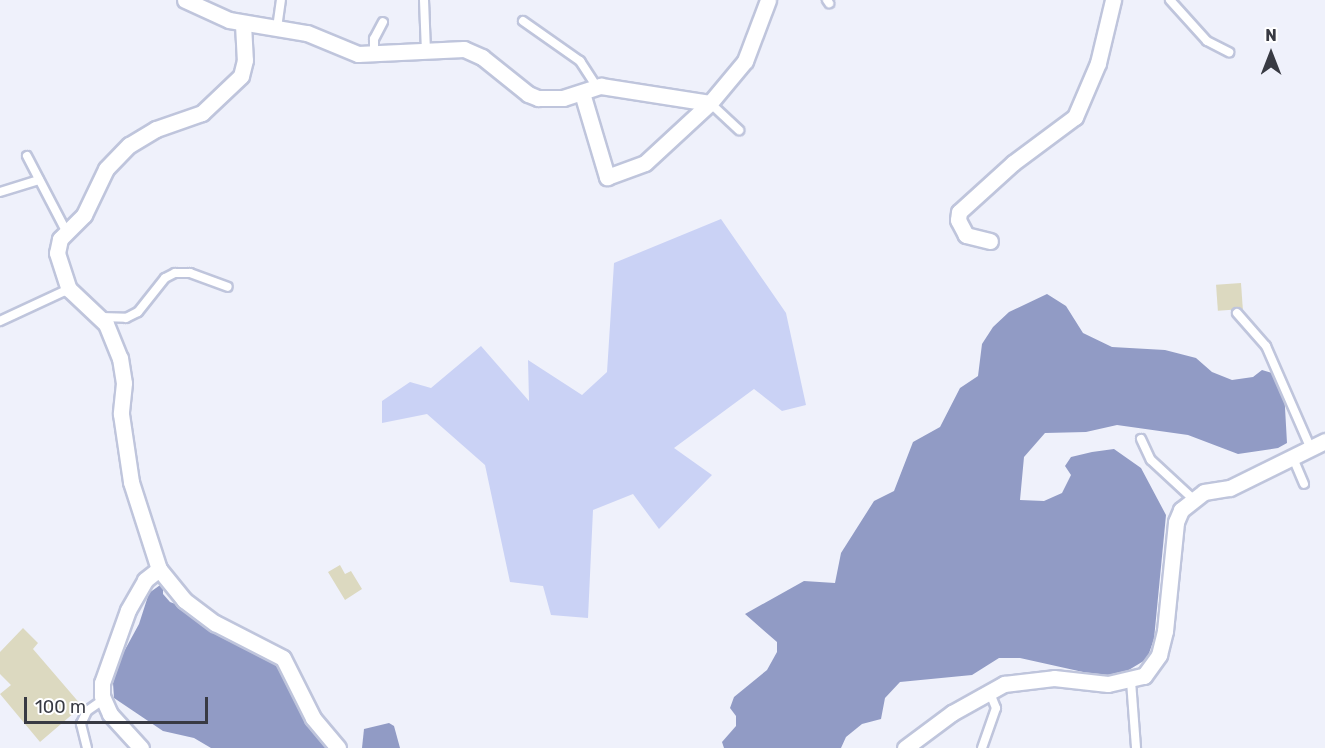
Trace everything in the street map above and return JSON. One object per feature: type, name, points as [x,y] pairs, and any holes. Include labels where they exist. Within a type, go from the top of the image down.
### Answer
[{"type":"street","points":[[185,0],[243,24],[307,33],[351,53],[375,56],[454,49],[474,53],[528,94],[538,98],[582,93],[597,87],[710,103]]},
{"type":"street","points":[[582,93],[601,168],[607,177],[645,163],[710,103],[745,61],[768,0]]},
{"type":"street","points":[[990,241],[966,235],[960,229],[959,212],[1013,163],[1075,117],[1104,45],[1113,0]]},
{"type":"street","points":[[243,24],[245,68],[231,88],[202,113],[156,129],[129,145],[106,169],[84,215],[66,233],[57,253],[69,289],[106,324],[120,358],[124,383],[121,414],[131,482],[159,569],[174,591],[215,623],[282,658],[313,718],[338,748]]},
{"type":"street","points":[[905,748],[988,690],[1034,678],[1108,684],[1131,681],[1144,676],[1159,655],[1176,522],[1192,498],[1204,492],[1230,488],[1325,441]]},
{"type":"street","points":[[141,748],[110,714],[103,700],[102,683],[128,610],[145,580],[159,569]]},
{"type":"lane","points":[[277,28],[281,0]]},
{"type":"lane","points":[[424,0],[426,51]]},
{"type":"lane","points":[[1170,0],[1207,41],[1229,52]]},
{"type":"lane","points":[[523,21],[580,61],[597,87]]},
{"type":"lane","points":[[375,56],[374,39],[383,22]]},
{"type":"lane","points":[[710,103],[739,130]]},
{"type":"lane","points":[[27,156],[66,233]]},
{"type":"lane","points":[[0,192],[39,180]]},
{"type":"lane","points":[[99,316],[126,318],[138,312],[165,278],[175,273],[189,273],[228,287]]},
{"type":"lane","points":[[0,321],[69,289]]},
{"type":"lane","points":[[1237,314],[1266,346],[1311,449]]},
{"type":"lane","points":[[1141,440],[1151,460],[1192,498]]},
{"type":"lane","points":[[1293,458],[1304,484]]},
{"type":"lane","points":[[1131,681],[1136,748]]},
{"type":"lane","points":[[982,748],[996,708],[988,690]]},
{"type":"lane","points":[[87,748],[81,724],[87,711],[103,700]]},
{"type":"shaded area","points":[[721,219],[786,313],[806,405],[782,411],[754,389],[674,448],[712,475],[659,529],[633,494],[593,510],[588,618],[551,615],[543,586],[510,582],[485,465],[427,414],[382,423],[382,401],[410,382],[431,388],[481,346],[529,401],[528,360],[582,395],[607,372],[614,263]]},
{"type":"shaded area","points":[[1047,294],[1066,306],[1083,333],[1112,347],[1165,350],[1196,358],[1212,372],[1232,380],[1253,377],[1262,370],[1272,373],[1284,390],[1287,443],[1278,448],[1238,454],[1188,435],[1117,425],[1086,432],[1045,433],[1024,457],[1020,500],[1044,501],[1062,493],[1071,475],[1065,466],[1071,457],[1114,449],[1141,468],[1166,515],[1154,639],[1147,659],[1122,674],[1101,676],[1020,658],[999,658],[972,675],[900,682],[885,698],[881,719],[862,724],[846,737],[841,748],[724,748],[722,742],[736,726],[736,716],[730,708],[734,697],[767,670],[777,652],[777,642],[745,614],[804,581],[835,583],[841,553],[874,501],[894,491],[913,442],[940,427],[960,388],[978,376],[982,344],[993,327],[1009,312]]},
{"type":"shaded area","points":[[163,583],[163,594],[170,602],[194,611],[274,656],[327,748],[211,748],[194,738],[163,731],[114,698],[113,683],[121,657],[139,624],[149,593]]},
{"type":"shaded area","points":[[389,723],[394,726],[400,748],[362,748],[364,729]]},
{"type":"building","points":[[1241,283],[1243,309],[1218,311],[1216,285]]},
{"type":"building","points":[[340,565],[345,574],[351,571],[362,589],[345,600],[328,572]]},
{"type":"building","points":[[23,628],[38,643],[33,649],[82,706],[40,742],[0,694],[11,685],[0,674],[0,652]]}]
